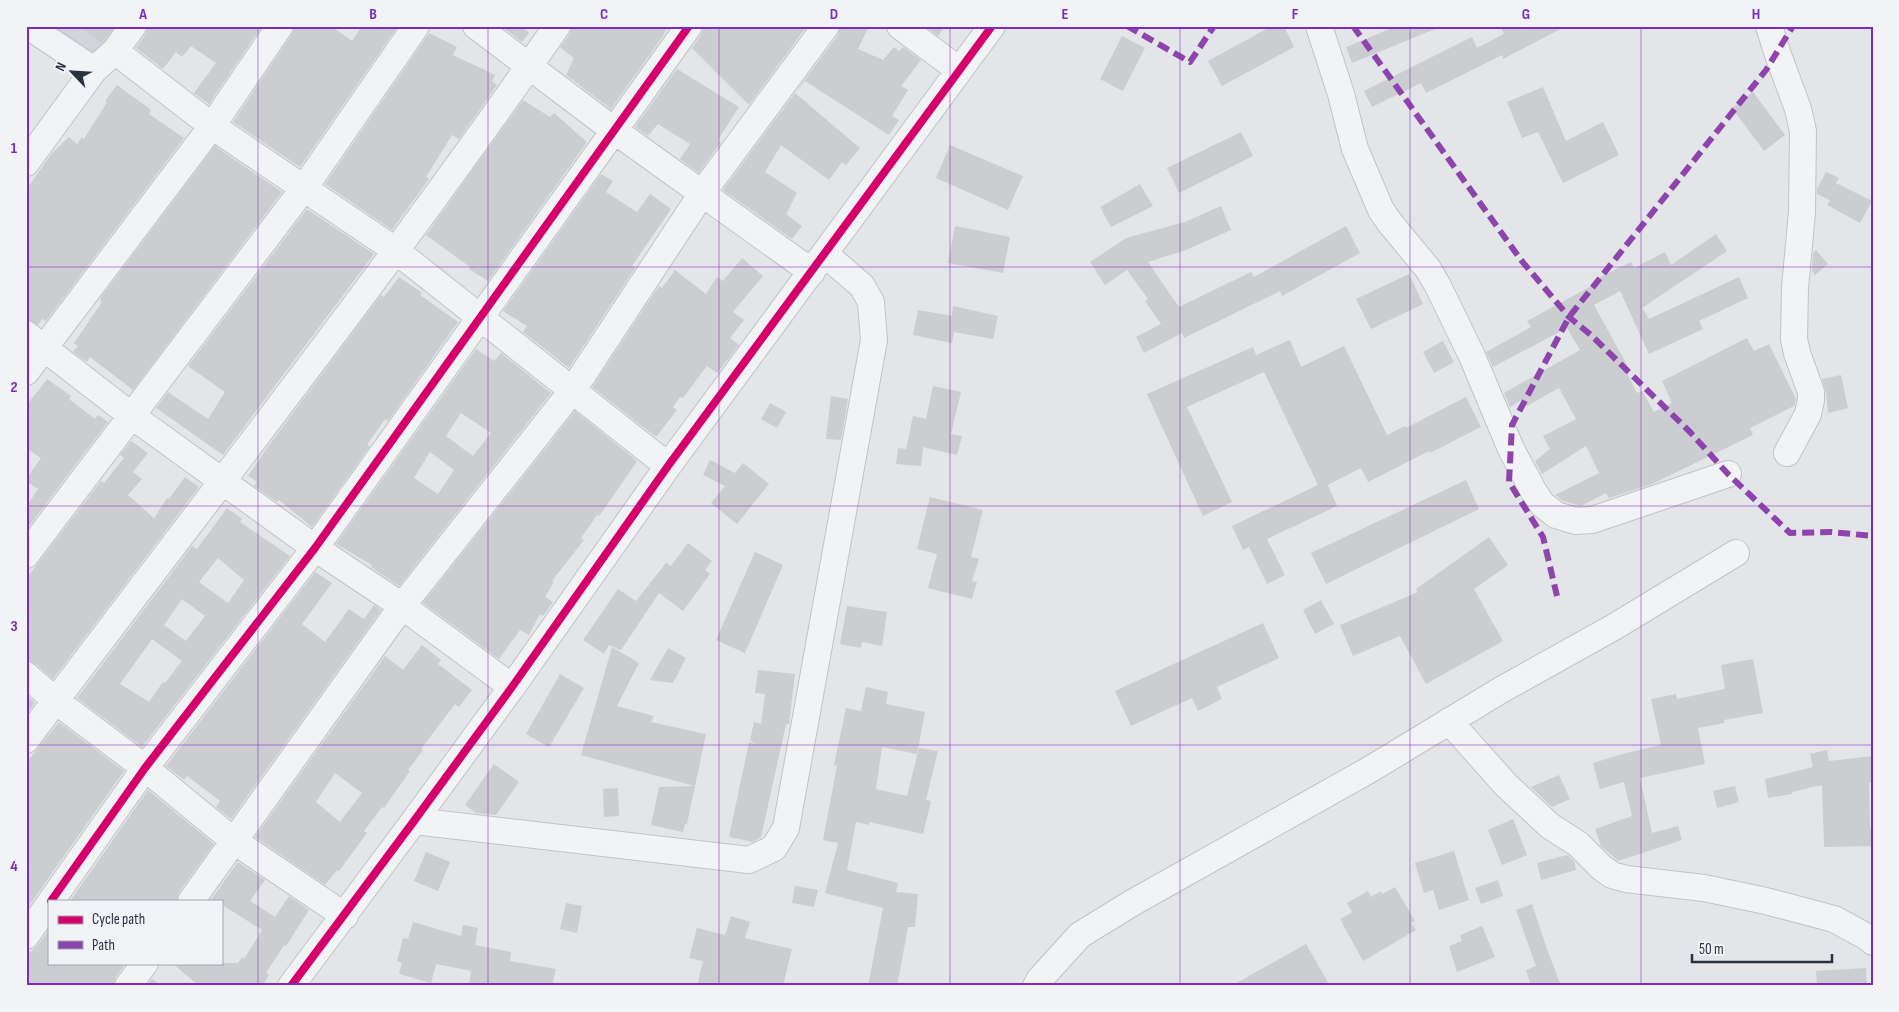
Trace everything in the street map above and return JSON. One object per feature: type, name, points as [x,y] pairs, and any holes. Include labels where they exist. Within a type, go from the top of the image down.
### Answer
[{"type":"street","points":[[28,26],[94,70]]},
{"type":"street","points":[[26,163],[94,70],[115,51],[133,26]]},
{"type":"street","points":[[26,372],[35,341],[212,126],[280,26]]},
{"type":"street","points":[[26,555],[304,188],[416,26]]},
{"type":"street","points":[[414,821],[749,860],[774,848],[786,828],[874,340],[871,302],[862,286],[818,263],[702,192],[615,131],[476,26]]},
{"type":"street","points":[[26,740],[223,482],[395,250],[557,26]]},
{"type":"street","points":[[52,900],[145,768],[315,548],[482,318],[689,26]]},
{"type":"street","points":[[192,900],[402,606],[572,391],[702,192],[826,26]]},
{"type":"street","points":[[900,26],[960,70]]},
{"type":"street","points":[[291,986],[345,916],[512,687],[668,466],[992,26]]},
{"type":"street","points":[[1319,26],[1341,94],[1355,148],[1381,210],[1428,269],[1438,286],[1472,356],[1511,449],[1542,504],[1556,516],[1576,521],[1592,520],[1728,474]]},
{"type":"street","points":[[1770,26],[1777,52],[1798,109],[1803,131],[1802,212],[1795,288],[1794,339],[1811,392],[1811,400],[1808,414],[1786,453]]},
{"type":"street","points":[[115,51],[212,126],[395,250],[668,466]]},
{"type":"street","points":[[35,341],[132,416],[315,548],[402,606],[512,687]]},
{"type":"street","points":[[1036,986],[1040,979],[1080,935],[1132,903],[1369,770],[1501,690],[1614,627],[1736,553]]},
{"type":"street","points":[[26,675],[56,701],[145,768],[234,841],[345,916]]},
{"type":"street","points":[[1449,721],[1506,785],[1550,826],[1578,844],[1602,868],[1612,875],[1626,879],[1704,888],[1766,901],[1834,919],[1873,942]]},
{"type":"street","points":[[26,936],[48,905]]},
{"type":"street","points":[[128,986],[144,964]]},
{"type":"shaded area","points":[[50,26],[116,26],[93,57]]},
{"type":"building","points":[[79,26],[114,26],[102,43]]},
{"type":"building","points":[[148,26],[262,26],[209,104],[194,93],[216,63],[191,46],[182,57],[176,52],[163,69],[136,48],[145,35]]},
{"type":"building","points":[[295,26],[331,26],[352,41],[362,26],[398,26],[300,167],[233,122],[292,34]]},
{"type":"building","points":[[501,26],[521,26],[529,33],[522,42]]},
{"type":"building","points":[[572,26],[668,26],[663,36],[611,109],[566,75],[574,58],[560,47],[569,35]]},
{"type":"building","points":[[704,26],[807,26],[749,105],[692,48],[701,35]]},
{"type":"building","points":[[841,26],[869,26],[858,49],[883,60],[894,47],[899,51],[903,47],[921,60],[901,86],[908,90],[892,116],[899,120],[889,135],[805,81],[795,93],[860,148],[846,165],[842,162],[829,180],[781,145],[765,172],[797,193],[786,214],[802,226],[792,239],[723,190],[838,35]]},
{"type":"building","points":[[925,26],[945,26],[938,36]]},
{"type":"building","points":[[1272,26],[1284,26],[1294,47],[1222,86],[1208,61]]},
{"type":"building","points":[[1397,26],[1440,27],[1352,63],[1346,47]]},
{"type":"building","points":[[1500,26],[1566,26],[1503,59],[1502,55],[1426,93],[1421,83],[1372,107],[1364,91],[1472,37],[1477,48],[1504,34]]},
{"type":"building","points":[[429,33],[457,47],[453,55],[495,75],[492,81],[497,85],[459,139],[452,135],[426,177],[429,179],[392,230],[325,184]]},
{"type":"building","points":[[1122,36],[1145,48],[1123,91],[1100,79]]},
{"type":"building","points":[[677,69],[739,107],[718,140],[721,142],[699,173],[680,159],[690,144],[658,124],[648,136],[635,127]]},
{"type":"building","points":[[117,85],[151,110],[149,114],[184,138],[46,321],[42,319],[38,325],[26,319],[26,190],[52,153],[69,137],[77,144],[82,137],[84,139],[107,102],[105,101]]},
{"type":"building","points":[[1543,87],[1566,141],[1603,122],[1619,155],[1563,183],[1538,132],[1522,138],[1507,102]]},
{"type":"building","points":[[1753,92],[1785,135],[1764,151],[1732,108]]},
{"type":"building","points":[[523,100],[550,117],[554,113],[587,142],[488,281],[469,269],[470,267],[426,235]]},
{"type":"building","points":[[1241,132],[1253,156],[1179,193],[1167,168]]},
{"type":"building","points":[[950,145],[1023,176],[1008,210],[936,178]]},
{"type":"building","points":[[215,146],[282,192],[133,390],[90,357],[87,362],[73,352],[78,346],[74,343],[102,302],[100,300],[101,297]]},
{"type":"building","points":[[1826,172],[1839,178],[1836,183],[1872,201],[1860,223],[1827,205],[1830,200],[1817,194],[1817,189]]},
{"type":"building","points":[[601,174],[613,181],[606,192],[637,212],[650,194],[671,209],[632,266],[635,268],[569,368],[523,332],[527,326],[503,311]]},
{"type":"building","points":[[1140,184],[1153,206],[1111,227],[1100,207]]},
{"type":"building","points":[[1221,206],[1231,230],[1186,250],[1148,262],[1179,307],[1251,272],[1254,277],[1346,226],[1360,253],[1282,296],[1280,291],[1184,338],[1182,333],[1144,353],[1136,337],[1161,324],[1145,301],[1148,299],[1127,270],[1105,285],[1090,262],[1126,238],[1185,222]]},
{"type":"building","points":[[307,209],[374,254],[223,455],[156,408],[168,392],[208,419],[225,392],[188,366]]},
{"type":"building","points":[[955,226],[1010,237],[1003,273],[948,263]]},
{"type":"building","points":[[1716,234],[1727,251],[1642,308],[1649,319],[1739,277],[1748,298],[1699,321],[1703,329],[1649,354],[1620,291],[1594,305],[1627,365],[1624,367],[1637,393],[1642,391],[1654,412],[1672,403],[1662,381],[1747,338],[1754,351],[1769,344],[1796,399],[1794,406],[1750,428],[1753,435],[1652,484],[1609,498],[1606,493],[1581,506],[1563,501],[1555,495],[1599,473],[1586,446],[1542,474],[1535,461],[1550,449],[1543,436],[1576,419],[1559,388],[1527,406],[1523,399],[1510,407],[1504,393],[1580,350],[1567,328],[1493,367],[1486,352],[1531,327],[1527,321],[1601,281],[1600,277],[1631,262],[1634,268],[1665,252],[1671,265]]},
{"type":"building","points":[[1816,250],[1828,264],[1815,275],[1812,271],[1813,253]]},
{"type":"building","points":[[742,258],[763,276],[733,312],[744,320],[730,338],[739,345],[717,373],[707,366],[683,398],[680,397],[673,407],[677,410],[656,437],[592,387],[659,286],[662,288],[675,270],[706,294],[717,277],[723,281]]},
{"type":"building","points":[[1409,274],[1423,304],[1371,329],[1356,299]]},
{"type":"building","points":[[399,277],[422,293],[420,295],[458,322],[388,421],[385,419],[367,445],[370,446],[312,527],[279,500],[277,502],[254,486],[257,482],[248,476],[381,295],[384,297]]},
{"type":"building","points":[[953,306],[998,316],[993,339],[954,332],[952,343],[913,335],[918,310],[952,316]]},
{"type":"building","points":[[1290,340],[1301,367],[1344,346],[1387,435],[1405,426],[1406,428],[1466,397],[1481,427],[1368,482],[1361,468],[1328,485],[1337,506],[1267,539],[1285,575],[1267,584],[1249,547],[1243,550],[1232,526],[1318,485],[1264,372],[1187,407],[1232,502],[1203,516],[1147,394],[1253,347],[1256,355]]},
{"type":"building","points":[[1443,341],[1454,362],[1434,373],[1423,352]]},
{"type":"building","points":[[476,349],[494,361],[501,353],[551,393],[399,586],[371,567],[372,565],[336,544]],"holes":[[[461,413],[491,433],[473,456],[446,436]],[[430,452],[454,470],[438,494],[414,478]]]},
{"type":"building","points":[[1841,375],[1848,408],[1828,413],[1826,392],[1822,379]]},
{"type":"building","points":[[47,379],[71,396],[69,399],[95,419],[98,415],[108,422],[26,530],[26,507],[38,489],[26,481],[26,479],[41,458],[26,448],[26,406]]},
{"type":"building","points":[[933,386],[961,392],[951,434],[962,436],[957,455],[923,447],[921,466],[896,464],[898,448],[906,449],[913,416],[926,419]]},
{"type":"building","points":[[831,396],[848,399],[841,440],[826,439]]},
{"type":"building","points":[[770,403],[786,412],[777,428],[761,419]]},
{"type":"building","points":[[575,411],[636,460],[636,463],[599,516],[597,515],[581,538],[584,540],[552,581],[554,582],[545,597],[553,602],[543,616],[540,614],[529,635],[520,630],[499,659],[423,603]]},
{"type":"building","points":[[131,441],[148,453],[133,472],[142,479],[128,495],[154,518],[167,498],[169,499],[185,477],[199,487],[53,679],[36,664],[26,660],[26,579],[101,481],[104,483],[124,458],[120,455]]},
{"type":"building","points":[[710,460],[735,473],[743,463],[769,484],[737,524],[711,503],[725,486],[703,475]]},
{"type":"building","points":[[1466,480],[1479,509],[1326,584],[1311,553]]},
{"type":"building","points":[[930,497],[983,510],[971,557],[979,559],[972,581],[977,582],[972,599],[928,588],[937,554],[917,549]]},
{"type":"building","points":[[227,508],[242,519],[240,522],[290,556],[142,747],[77,698],[192,546],[197,549]],"holes":[[[218,558],[244,580],[228,603],[199,582]],[[182,599],[205,616],[186,641],[164,625]],[[152,639],[182,661],[165,683],[163,682],[149,702],[120,684]]]},
{"type":"building","points":[[1489,537],[1508,565],[1474,589],[1503,641],[1426,684],[1400,636],[1353,656],[1340,625],[1418,592],[1416,589]]},
{"type":"building","points":[[688,543],[712,561],[705,570],[710,574],[683,611],[659,593],[621,650],[609,645],[604,654],[583,640],[618,589],[636,601],[666,563],[671,566]]},
{"type":"building","points":[[755,552],[783,565],[745,653],[716,640]]},
{"type":"building","points":[[315,572],[332,583],[302,624],[325,642],[349,609],[364,619],[374,605],[381,610],[231,819],[216,807],[220,801],[187,776],[184,780],[166,766]]},
{"type":"building","points":[[1321,600],[1334,624],[1315,634],[1303,610]]},
{"type":"building","points":[[847,606],[887,612],[882,646],[862,642],[861,648],[840,644]]},
{"type":"building","points":[[1263,623],[1279,658],[1217,687],[1222,699],[1198,711],[1192,698],[1131,726],[1115,691]]},
{"type":"building","points":[[422,645],[441,660],[438,664],[472,690],[459,707],[455,704],[421,749],[423,750],[408,770],[410,771],[384,808],[382,807],[364,831],[367,833],[339,871],[337,870],[325,885],[255,837],[385,656],[403,670]],"holes":[[[335,773],[362,793],[340,822],[316,802]]]},
{"type":"building","points":[[612,647],[639,663],[617,706],[654,716],[651,722],[706,734],[687,824],[685,824],[683,832],[651,825],[659,787],[694,786],[581,755]]},
{"type":"building","points":[[668,648],[686,658],[673,683],[650,680]]},
{"type":"building","points":[[1753,659],[1763,713],[1724,720],[1724,723],[1698,728],[1705,764],[1640,778],[1652,833],[1678,826],[1682,840],[1618,861],[1601,846],[1595,829],[1632,816],[1624,782],[1600,789],[1593,763],[1661,745],[1651,699],[1676,694],[1677,699],[1725,689],[1721,665]]},
{"type":"building","points":[[758,670],[795,674],[789,724],[786,724],[761,837],[753,842],[729,837],[749,742],[756,744],[750,740],[754,722],[761,724],[765,694],[755,693]]},
{"type":"building","points":[[560,674],[584,688],[549,747],[526,734]]},
{"type":"building","points":[[866,687],[888,692],[886,704],[925,712],[917,754],[882,747],[876,789],[907,796],[919,748],[938,751],[926,800],[931,801],[923,834],[869,822],[869,825],[856,822],[847,870],[898,883],[896,892],[918,894],[915,927],[908,927],[897,986],[868,986],[883,908],[825,893],[838,843],[823,840],[837,766],[834,765],[846,708],[861,711]]},
{"type":"building","points":[[26,695],[35,703],[26,715]]},
{"type":"building","points":[[59,722],[124,771],[26,910],[26,763]]},
{"type":"building","points":[[1827,750],[1829,761],[1873,756],[1873,782],[1869,783],[1870,828],[1873,828],[1873,846],[1824,847],[1822,785],[1792,792],[1792,794],[1768,798],[1765,779],[1813,767],[1810,754]]},
{"type":"building","points":[[494,764],[519,782],[496,815],[476,813],[465,805]]},
{"type":"building","points":[[1559,775],[1570,799],[1552,807],[1531,787]]},
{"type":"building","points":[[1735,786],[1739,802],[1717,808],[1713,791]]},
{"type":"building","points":[[618,788],[619,816],[604,817],[603,789]]},
{"type":"building","points":[[148,790],[214,844],[179,892],[176,900],[71,900]]},
{"type":"building","points":[[1513,819],[1527,855],[1502,865],[1488,830]]},
{"type":"building","points":[[1454,851],[1469,900],[1439,910],[1433,890],[1424,893],[1415,863]]},
{"type":"building","points":[[426,852],[450,862],[438,891],[414,881]]},
{"type":"building","points":[[1567,855],[1574,861],[1576,870],[1541,880],[1537,863]]},
{"type":"building","points":[[238,862],[265,880],[250,901],[275,917],[289,896],[309,910],[266,973],[269,975],[262,986],[199,986],[173,964],[238,963],[242,957],[244,959],[262,930],[222,905],[222,900],[211,900]]},
{"type":"building","points":[[1498,880],[1503,896],[1481,904],[1475,888]]},
{"type":"building","points":[[795,886],[818,890],[814,907],[792,903]]},
{"type":"building","points":[[1395,887],[1415,921],[1411,923],[1416,930],[1363,961],[1340,919],[1352,912],[1347,903],[1368,891],[1371,897],[1381,891],[1382,894]]},
{"type":"building","points":[[566,903],[582,906],[577,933],[560,929]]},
{"type":"building","points":[[1532,904],[1561,986],[1531,986],[1526,970],[1536,966],[1516,910]]},
{"type":"building","points":[[731,916],[750,922],[745,938],[792,949],[783,986],[697,986],[703,961],[689,958],[697,928],[725,935]]},
{"type":"building","points":[[413,922],[461,936],[463,925],[478,928],[475,945],[511,952],[510,961],[556,969],[552,986],[469,986],[471,971],[436,964],[431,983],[399,974],[402,963],[397,961],[403,938],[408,939]]},
{"type":"building","points":[[1482,926],[1495,957],[1457,972],[1449,946],[1462,941],[1460,935]]},
{"type":"building","points":[[48,931],[48,964],[125,964],[116,977],[113,986],[26,986],[26,956],[38,945]]},
{"type":"building","points":[[1306,944],[1330,986],[1231,986]]},
{"type":"building","points":[[1866,968],[1867,986],[1817,986],[1816,971]]},
{"type":"building","points":[[152,979],[163,986],[147,986]]},
{"type":"marked path","points":[[1127,26],[1190,62],[1214,26]]},
{"type":"marked path","points":[[1353,26],[1521,260],[1569,317],[1591,335],[1690,432],[1728,474],[1790,533],[1831,532],[1873,536]]},
{"type":"marked path","points":[[1557,596],[1543,537],[1509,482],[1512,425],[1569,317],[1766,70],[1793,26]]},
{"type":"cycle path","points":[[52,900],[145,768],[315,548],[689,26]]},
{"type":"cycle path","points":[[291,986],[512,687],[668,466],[992,26]]}]
